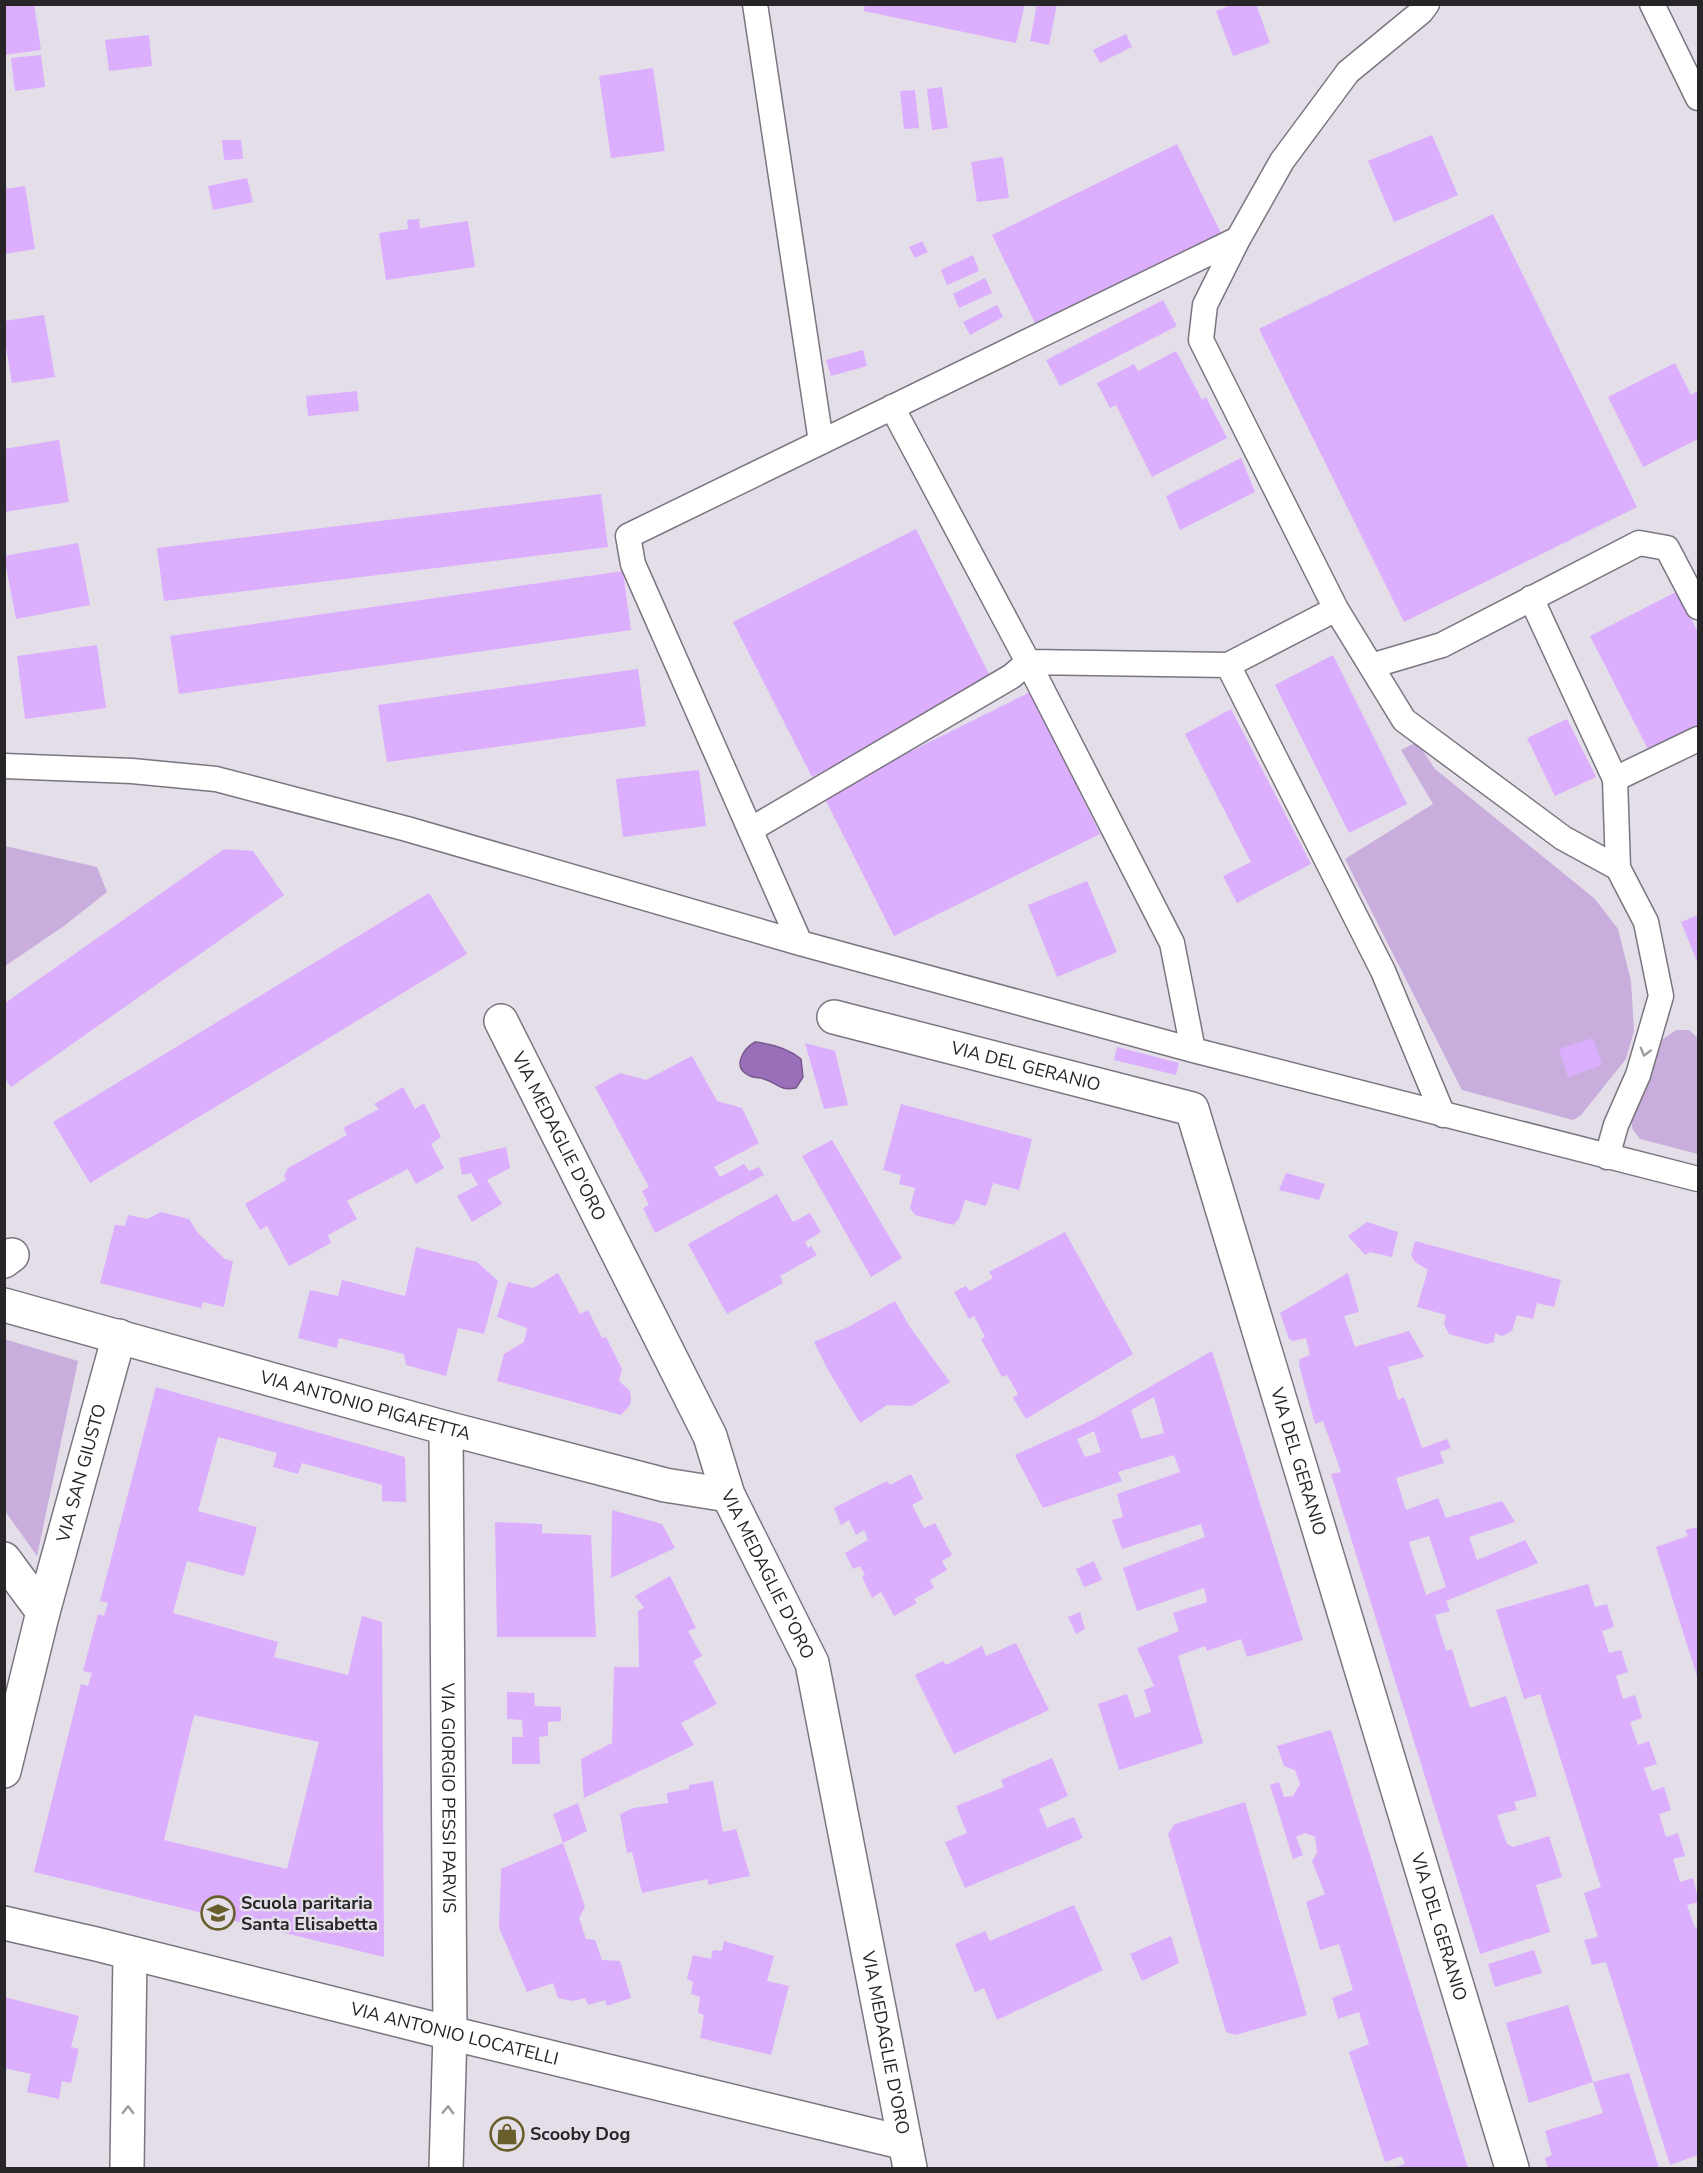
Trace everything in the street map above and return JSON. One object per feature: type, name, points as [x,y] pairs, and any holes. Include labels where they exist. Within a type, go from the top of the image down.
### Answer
[{"type":"street","name":"VIA DEL GERANIO","points":[[834,1017],[1192,1109],[1512,2169]]},
{"type":"street","name":"VIA MEDAGLIE D'ORO","points":[[501,1021],[710,1436],[728,1495],[812,1663],[908,2156]]},
{"type":"street","name":"VIA ANTONIO PIGAFETTA","points":[[4,1305],[446,1428],[665,1485],[728,1495]]},
{"type":"street","name":"VIA SAN GIUSTO","points":[[4,1772],[43,1612],[119,1336]]},
{"type":"street","name":"VIA GIORGIO PESSI PARVIS","points":[[446,1428],[450,2033],[446,2169]]},
{"type":"street","points":[[4,1559],[43,1612]]},
{"type":"street","name":"VIA ANTONIO LOCATELLI","points":[[4,1923],[450,2033],[908,2156]]},
{"type":"street","points":[[127,2169],[130,1953]]},
{"type":"lane","points":[[756,4],[821,442]]},
{"type":"lane","points":[[1427,4],[1421,12],[1348,72],[1282,161],[1238,239],[1205,305],[1201,340],[1336,609],[1404,720],[1563,838],[1618,868]]},
{"type":"lane","points":[[1652,4],[1698,98]]},
{"type":"lane","points":[[800,943],[633,564],[628,536],[1238,239]]},
{"type":"lane","points":[[892,407],[1028,662],[1172,944],[1192,1050]]},
{"type":"lane","points":[[1371,666],[1442,645],[1639,543],[1667,548],[1698,607]]},
{"type":"lane","points":[[1530,598],[1615,779],[1618,868],[1646,922],[1660,996],[1638,1075],[1616,1125],[1607,1157]]},
{"type":"lane","points":[[750,830],[1012,676],[1028,662],[1228,665],[1336,609]]},
{"type":"lane","points":[[1228,665],[1383,971],[1443,1115]]},
{"type":"lane","points":[[1615,779],[1698,739]]},
{"type":"lane","points":[[4,766],[132,771],[216,779],[418,832],[800,943],[1192,1050],[1698,1179]]},
{"type":"shaded area","points":[[1417,742],[1435,769],[1595,899],[1618,929],[1631,981],[1634,1031],[1626,1059],[1581,1115],[1573,1120],[1462,1090],[1345,859],[1433,804],[1401,750]]},
{"type":"shaded area","points":[[5,846],[97,867],[107,892],[64,926],[5,966]]},
{"type":"shaded area","points":[[1676,1030],[1689,1030],[1698,1038],[1698,1154],[1640,1139],[1633,1130],[1629,1115],[1657,1043]]},
{"type":"shaded area","points":[[755,1042],[780,1047],[801,1059],[803,1077],[796,1088],[782,1088],[762,1078],[744,1073],[740,1064],[741,1059],[746,1049]]},
{"type":"shaded area","points":[[4,1339],[78,1361],[37,1556],[5,1511]]},
{"type":"building","points":[[4,4],[34,4],[41,50],[4,55]]},
{"type":"building","points":[[865,4],[1025,4],[1016,43],[864,11]]},
{"type":"building","points":[[1037,4],[1057,4],[1049,45],[1030,41]]},
{"type":"building","points":[[1234,4],[1256,4],[1270,43],[1233,56],[1216,11]]},
{"type":"building","points":[[1126,34],[1132,47],[1100,63],[1093,50]]},
{"type":"building","points":[[149,35],[152,66],[109,71],[105,40]]},
{"type":"building","points":[[41,55],[45,87],[15,91],[11,58]]},
{"type":"building","points":[[653,68],[665,151],[611,158],[599,76]]},
{"type":"building","points":[[942,87],[948,128],[932,130],[927,89]]},
{"type":"building","points":[[915,90],[919,128],[904,129],[900,91]]},
{"type":"building","points":[[1432,135],[1458,195],[1394,222],[1368,161]]},
{"type":"building","points":[[222,140],[241,140],[243,159],[224,160]]},
{"type":"building","points":[[1177,144],[1221,233],[1035,323],[992,235]]},
{"type":"building","points":[[1003,157],[1009,198],[977,202],[971,162]]},
{"type":"building","points":[[247,178],[253,202],[213,210],[208,186]]},
{"type":"building","points":[[25,186],[35,249],[4,254],[4,189]]},
{"type":"building","points":[[1493,214],[1637,507],[1404,622],[1259,329]]},
{"type":"building","points":[[419,219],[420,228],[468,221],[475,267],[386,280],[379,233],[408,229],[407,220]]},
{"type":"building","points":[[922,241],[928,252],[915,258],[909,247]]},
{"type":"building","points":[[973,255],[979,271],[947,285],[941,270]]},
{"type":"building","points":[[985,278],[992,293],[959,308],[953,294]]},
{"type":"building","points":[[1163,300],[1177,326],[1060,386],[1046,360]]},
{"type":"building","points":[[997,305],[1003,317],[970,335],[963,322]]},
{"type":"building","points":[[44,315],[55,377],[12,383],[4,321]]},
{"type":"building","points":[[863,350],[867,366],[831,376],[826,360]]},
{"type":"building","points":[[1176,351],[1202,400],[1206,397],[1227,438],[1152,477],[1116,405],[1110,408],[1097,383],[1134,364],[1138,371]]},
{"type":"building","points":[[1675,363],[1691,395],[1698,391],[1698,439],[1643,467],[1608,397]]},
{"type":"building","points":[[357,391],[359,411],[308,416],[306,396]]},
{"type":"building","points":[[59,440],[69,502],[4,512],[4,449]]},
{"type":"building","points":[[1241,458],[1255,492],[1180,530],[1166,496]]},
{"type":"building","points":[[601,494],[608,547],[164,601],[157,548]]},
{"type":"building","points":[[916,529],[994,684],[812,777],[733,622]]},
{"type":"building","points":[[78,543],[90,605],[16,619],[4,556]]},
{"type":"building","points":[[623,571],[631,630],[179,694],[170,636]]},
{"type":"building","points":[[1678,591],[1698,633],[1698,729],[1650,753],[1590,636]]},
{"type":"building","points":[[97,645],[106,708],[25,719],[17,656]]},
{"type":"building","points":[[1333,655],[1407,804],[1349,833],[1275,685]]},
{"type":"building","points":[[638,669],[646,726],[387,762],[378,705]]},
{"type":"building","points":[[1030,692],[1100,834],[894,936],[823,795]]},
{"type":"building","points":[[1231,709],[1311,864],[1237,903],[1223,876],[1251,862],[1185,734]]},
{"type":"building","points":[[1567,719],[1596,777],[1555,796],[1527,738]]},
{"type":"building","points":[[699,770],[706,826],[623,837],[616,779]]},
{"type":"building","points":[[224,849],[253,851],[284,895],[11,1087],[5,1078],[5,1003]]},
{"type":"building","points":[[1087,881],[1117,952],[1057,977],[1028,905]]},
{"type":"building","points":[[429,893],[467,954],[90,1183],[53,1122]]},
{"type":"building","points":[[1698,915],[1698,964],[1681,922]]},
{"type":"building","points":[[1593,1038],[1602,1065],[1568,1077],[1559,1049]]},
{"type":"building","points":[[805,1043],[835,1051],[848,1105],[824,1109]]},
{"type":"building","points":[[1117,1047],[1179,1063],[1176,1075],[1114,1060]]},
{"type":"building","points":[[692,1056],[717,1101],[742,1108],[759,1143],[714,1167],[720,1177],[744,1164],[749,1171],[759,1167],[764,1175],[655,1233],[643,1208],[649,1205],[642,1191],[649,1187],[595,1087],[620,1073],[646,1080]]},
{"type":"building","points":[[403,1087],[415,1109],[424,1103],[441,1137],[431,1144],[444,1168],[416,1184],[408,1169],[347,1201],[357,1219],[328,1235],[331,1243],[289,1266],[267,1226],[260,1230],[245,1204],[286,1180],[284,1176],[288,1168],[347,1135],[343,1128],[379,1109],[374,1104]]},
{"type":"building","points":[[901,1104],[1032,1139],[1019,1190],[993,1183],[986,1206],[965,1200],[959,1219],[953,1225],[915,1215],[910,1208],[915,1188],[899,1184],[901,1175],[883,1170]]},
{"type":"building","points":[[832,1140],[902,1258],[871,1277],[802,1156]]},
{"type":"building","points":[[506,1147],[510,1168],[487,1180],[502,1204],[472,1222],[457,1196],[478,1185],[471,1173],[462,1175],[459,1158]]},
{"type":"building","points":[[1286,1173],[1325,1184],[1319,1200],[1279,1190]]},
{"type":"building","points":[[777,1194],[793,1222],[810,1213],[821,1232],[805,1242],[808,1248],[811,1246],[817,1255],[780,1276],[783,1283],[727,1314],[688,1244]]},
{"type":"building","points":[[161,1212],[189,1219],[198,1233],[225,1259],[233,1261],[224,1307],[203,1302],[201,1308],[100,1283],[115,1225],[125,1226],[128,1215],[147,1219]]},
{"type":"building","points":[[1367,1222],[1398,1232],[1392,1257],[1370,1252],[1365,1255],[1348,1236]]},
{"type":"building","points":[[1065,1232],[1133,1354],[1026,1419],[1013,1398],[1018,1394],[1007,1375],[1002,1377],[981,1339],[985,1337],[974,1316],[969,1319],[954,1292],[966,1286],[970,1291],[993,1278],[989,1272]]},
{"type":"building","points":[[1415,1241],[1561,1280],[1554,1307],[1537,1303],[1533,1319],[1517,1315],[1512,1331],[1502,1336],[1495,1333],[1494,1342],[1486,1344],[1449,1334],[1444,1324],[1446,1315],[1417,1307],[1428,1270],[1415,1262],[1411,1255]]},
{"type":"building","points":[[416,1247],[477,1262],[498,1281],[484,1334],[458,1328],[446,1376],[406,1365],[404,1354],[339,1338],[337,1348],[298,1338],[310,1290],[338,1296],[342,1280],[405,1296]]},
{"type":"building","points":[[558,1273],[580,1314],[588,1310],[602,1338],[606,1337],[622,1369],[619,1381],[630,1391],[631,1400],[630,1405],[621,1415],[497,1381],[504,1354],[524,1342],[527,1328],[497,1317],[508,1282],[533,1288]]},
{"type":"building","points":[[1348,1273],[1359,1312],[1344,1316],[1355,1347],[1409,1331],[1424,1357],[1388,1367],[1398,1400],[1404,1397],[1422,1448],[1447,1439],[1451,1448],[1440,1452],[1444,1463],[1396,1478],[1406,1510],[1438,1498],[1446,1518],[1502,1501],[1515,1522],[1469,1537],[1477,1560],[1525,1540],[1538,1563],[1446,1601],[1450,1611],[1435,1615],[1446,1651],[1452,1649],[1470,1708],[1506,1696],[1537,1796],[1514,1802],[1517,1810],[1497,1815],[1507,1844],[1513,1847],[1549,1836],[1562,1877],[1536,1885],[1550,1932],[1480,1954],[1331,1474],[1341,1472],[1323,1421],[1315,1424],[1299,1365],[1300,1359],[1310,1355],[1306,1338],[1293,1341],[1289,1339],[1280,1313]],"holes":[[[1429,1536],[1446,1587],[1426,1595],[1409,1542]]]},
{"type":"building","points":[[895,1301],[910,1327],[950,1382],[912,1406],[887,1405],[860,1423],[814,1342],[850,1326]]},
{"type":"building","points":[[1212,1351],[1303,1640],[1247,1657],[1241,1639],[1207,1651],[1205,1646],[1178,1656],[1203,1743],[1119,1770],[1098,1704],[1127,1694],[1135,1718],[1151,1712],[1144,1690],[1154,1686],[1137,1648],[1179,1631],[1173,1613],[1207,1602],[1204,1588],[1137,1611],[1123,1568],[1205,1537],[1201,1524],[1122,1549],[1112,1520],[1123,1517],[1117,1494],[1180,1472],[1174,1455],[1118,1472],[1122,1481],[1043,1508],[1015,1455],[1092,1420]],"holes":[[[1154,1397],[1164,1433],[1141,1439],[1131,1410]],[[1094,1431],[1101,1452],[1085,1457],[1077,1439]]]},
{"type":"building","points":[[156,1387],[405,1457],[406,1502],[382,1501],[382,1485],[302,1463],[298,1474],[273,1467],[277,1453],[218,1437],[198,1511],[257,1527],[244,1576],[187,1561],[173,1613],[278,1642],[274,1657],[348,1675],[362,1616],[382,1622],[384,1957],[34,1872],[81,1684],[88,1686],[92,1673],[83,1671],[98,1614],[104,1616],[108,1603],[100,1601]],"holes":[[[194,1715],[319,1742],[287,1869],[164,1840]]]},
{"type":"building","points":[[911,1474],[923,1499],[912,1505],[924,1528],[935,1523],[952,1555],[942,1561],[947,1570],[930,1580],[934,1588],[914,1599],[917,1603],[894,1616],[881,1592],[872,1598],[862,1577],[865,1575],[860,1566],[853,1569],[845,1553],[868,1540],[864,1530],[856,1535],[849,1520],[841,1525],[834,1508],[887,1481],[890,1485]]},
{"type":"building","points":[[612,1510],[662,1524],[675,1548],[611,1578]]},
{"type":"building","points":[[495,1522],[542,1524],[542,1533],[591,1535],[596,1637],[497,1637]]},
{"type":"building","points":[[1698,1527],[1698,1679],[1656,1547],[1688,1536],[1685,1530]]},
{"type":"building","points":[[1094,1561],[1102,1580],[1084,1587],[1076,1569]]},
{"type":"building","points":[[670,1576],[696,1628],[688,1631],[702,1656],[693,1661],[717,1704],[681,1723],[694,1745],[584,1798],[581,1759],[612,1743],[614,1667],[639,1667],[638,1611],[644,1608],[635,1596]]},
{"type":"building","points":[[1588,1584],[1595,1607],[1607,1604],[1614,1627],[1602,1631],[1609,1653],[1621,1650],[1628,1672],[1616,1676],[1623,1699],[1635,1695],[1642,1718],[1630,1722],[1638,1745],[1649,1741],[1657,1764],[1644,1768],[1652,1791],[1664,1787],[1671,1810],[1659,1814],[1666,1837],[1678,1833],[1685,1856],[1673,1859],[1680,1882],[1693,1878],[1698,1898],[1698,1902],[1687,1905],[1695,1928],[1698,1927],[1698,2155],[1670,2165],[1606,1962],[1592,1965],[1584,1940],[1598,1937],[1584,1893],[1601,1887],[1540,1694],[1524,1699],[1496,1610]]},
{"type":"building","points":[[1080,1612],[1085,1629],[1076,1634],[1068,1617]]},
{"type":"building","points":[[1016,1643],[1049,1710],[954,1754],[915,1675],[943,1661],[946,1665],[982,1646],[986,1656]]},
{"type":"building","points":[[507,1692],[534,1693],[535,1706],[561,1707],[561,1721],[548,1722],[548,1736],[539,1737],[540,1764],[512,1764],[512,1737],[523,1737],[522,1720],[507,1719]]},
{"type":"building","points":[[1331,1730],[1468,2168],[1393,2168],[1405,2164],[1402,2156],[1385,2162],[1349,2052],[1369,2044],[1359,2012],[1338,2019],[1332,1998],[1353,1990],[1339,1944],[1320,1950],[1306,1902],[1325,1894],[1312,1861],[1317,1853],[1315,1837],[1305,1833],[1296,1837],[1303,1855],[1293,1859],[1270,1785],[1279,1782],[1284,1797],[1293,1796],[1300,1784],[1295,1770],[1284,1766],[1277,1746]]},
{"type":"building","points":[[1052,1758],[1068,1796],[1039,1809],[1047,1828],[1074,1817],[1083,1838],[965,1888],[945,1842],[967,1833],[956,1806],[1004,1787],[1001,1780]]},
{"type":"building","points":[[713,1781],[723,1832],[736,1829],[750,1876],[708,1885],[708,1879],[642,1893],[632,1852],[627,1853],[620,1814],[633,1808],[668,1803],[667,1793],[689,1789],[689,1785]]},
{"type":"building","points":[[1245,1802],[1307,2015],[1235,2035],[1226,2032],[1168,1834],[1175,1824]]},
{"type":"building","points":[[578,1803],[587,1831],[563,1843],[553,1814]]},
{"type":"building","points":[[563,1843],[585,1907],[579,1918],[586,1939],[595,1940],[602,1960],[620,1961],[631,1998],[607,2006],[605,2000],[588,2005],[585,1998],[573,2001],[558,1998],[553,1983],[527,1992],[499,1928],[501,1869]]},
{"type":"building","points":[[1074,1905],[1103,1970],[997,2020],[984,1988],[975,1992],[955,1944],[985,1931],[990,1941]]},
{"type":"building","points":[[1171,1936],[1179,1963],[1142,1981],[1130,1954]]},
{"type":"building","points":[[724,1941],[774,1956],[767,1981],[789,1986],[771,2055],[700,2038],[704,2015],[698,2013],[700,1997],[691,1994],[693,1982],[687,1979],[693,1955],[711,1959],[713,1950],[722,1951]]},
{"type":"building","points":[[1534,1950],[1542,1973],[1495,1987],[1488,1964]]},
{"type":"building","points":[[4,1997],[79,2016],[71,2047],[79,2049],[71,2083],[62,2081],[59,2099],[27,2092],[31,2074],[4,2068]]},
{"type":"building","points":[[1568,2005],[1593,2082],[1529,2103],[1506,2023]]},
{"type":"building","points":[[1629,2073],[1659,2168],[1548,2168],[1545,2158],[1552,2155],[1545,2131],[1603,2113],[1593,2082]]},
{"type":"place","name":"Scuola paritaria Santa Elisabetta","points":[[218,1913]]},
{"type":"place","name":"Scooby Dog","points":[[507,2134]]}]
